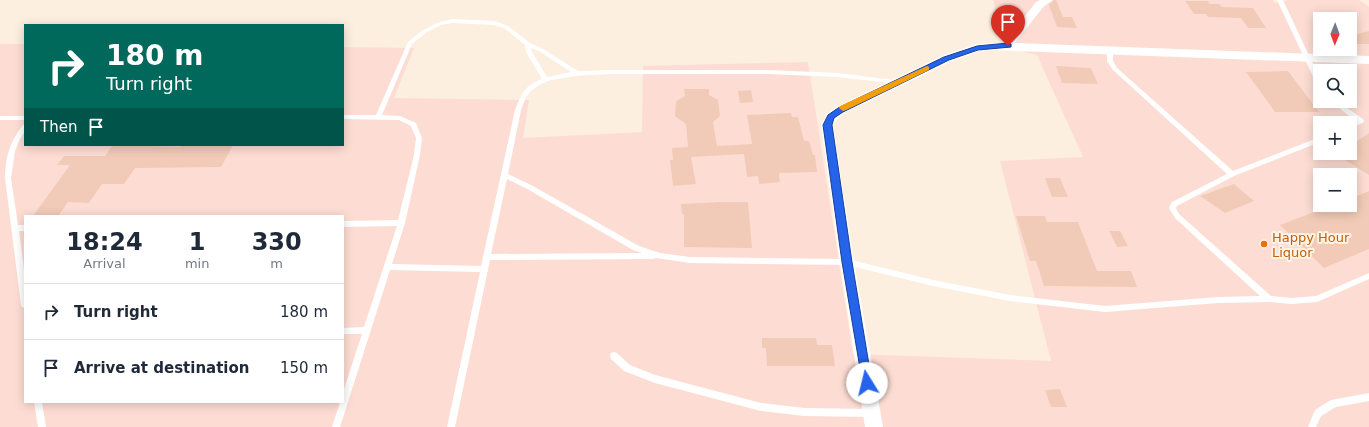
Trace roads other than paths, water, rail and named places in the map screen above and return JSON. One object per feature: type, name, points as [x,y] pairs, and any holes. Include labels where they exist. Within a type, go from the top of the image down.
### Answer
[{"type":"street","points":[[1008,46],[1041,1]]},
{"type":"street","points":[[874,427],[847,262],[827,125],[831,117],[840,110],[900,82],[946,58],[985,47],[1008,46],[1369,60]]},
{"type":"lane","points":[[1280,0],[1313,70]]},
{"type":"lane","points":[[378,117],[410,43],[425,31],[439,24],[452,21],[495,23],[506,28],[528,44],[541,50],[578,74]]},
{"type":"lane","points":[[528,44],[529,52],[545,79]]},
{"type":"lane","points":[[1110,50],[1110,61],[1115,70],[1232,174]]},
{"type":"lane","points":[[451,427],[518,110],[523,95],[533,86],[545,79],[578,74],[609,72],[769,72],[838,75],[900,82]]},
{"type":"lane","points":[[1343,108],[1361,121]]},
{"type":"lane","points":[[0,118],[13,116],[24,118]]},
{"type":"lane","points":[[344,116],[400,118],[414,125],[419,138],[417,155],[401,223],[344,401]]},
{"type":"lane","points":[[1357,123],[1369,118]]},
{"type":"lane","points":[[24,129],[15,143],[8,161],[8,178],[24,297]]},
{"type":"lane","points":[[1269,299],[1177,216],[1172,208],[1174,204],[1232,174],[1313,142]]},
{"type":"lane","points":[[504,175],[531,188],[636,248],[660,256]]},
{"type":"lane","points":[[344,224],[401,223]]},
{"type":"lane","points":[[15,228],[24,228]]},
{"type":"lane","points":[[487,257],[660,256],[690,260],[847,262],[933,283],[1010,298],[1105,309],[1218,300],[1269,299],[1292,301],[1317,299],[1369,276]]},
{"type":"lane","points":[[387,267],[484,269]]},
{"type":"lane","points":[[344,331],[366,330]]},
{"type":"lane","points":[[614,356],[627,368],[655,379],[761,407],[804,412],[872,413]]},
{"type":"lane","points":[[1312,427],[1318,413],[1334,403],[1369,397]]},
{"type":"lane","points":[[38,403],[42,427]]},
{"type":"lane","points":[[336,427],[343,403]]},
{"type":"place","name":"Happy Hour Liquor","points":[[1264,244]]}]
